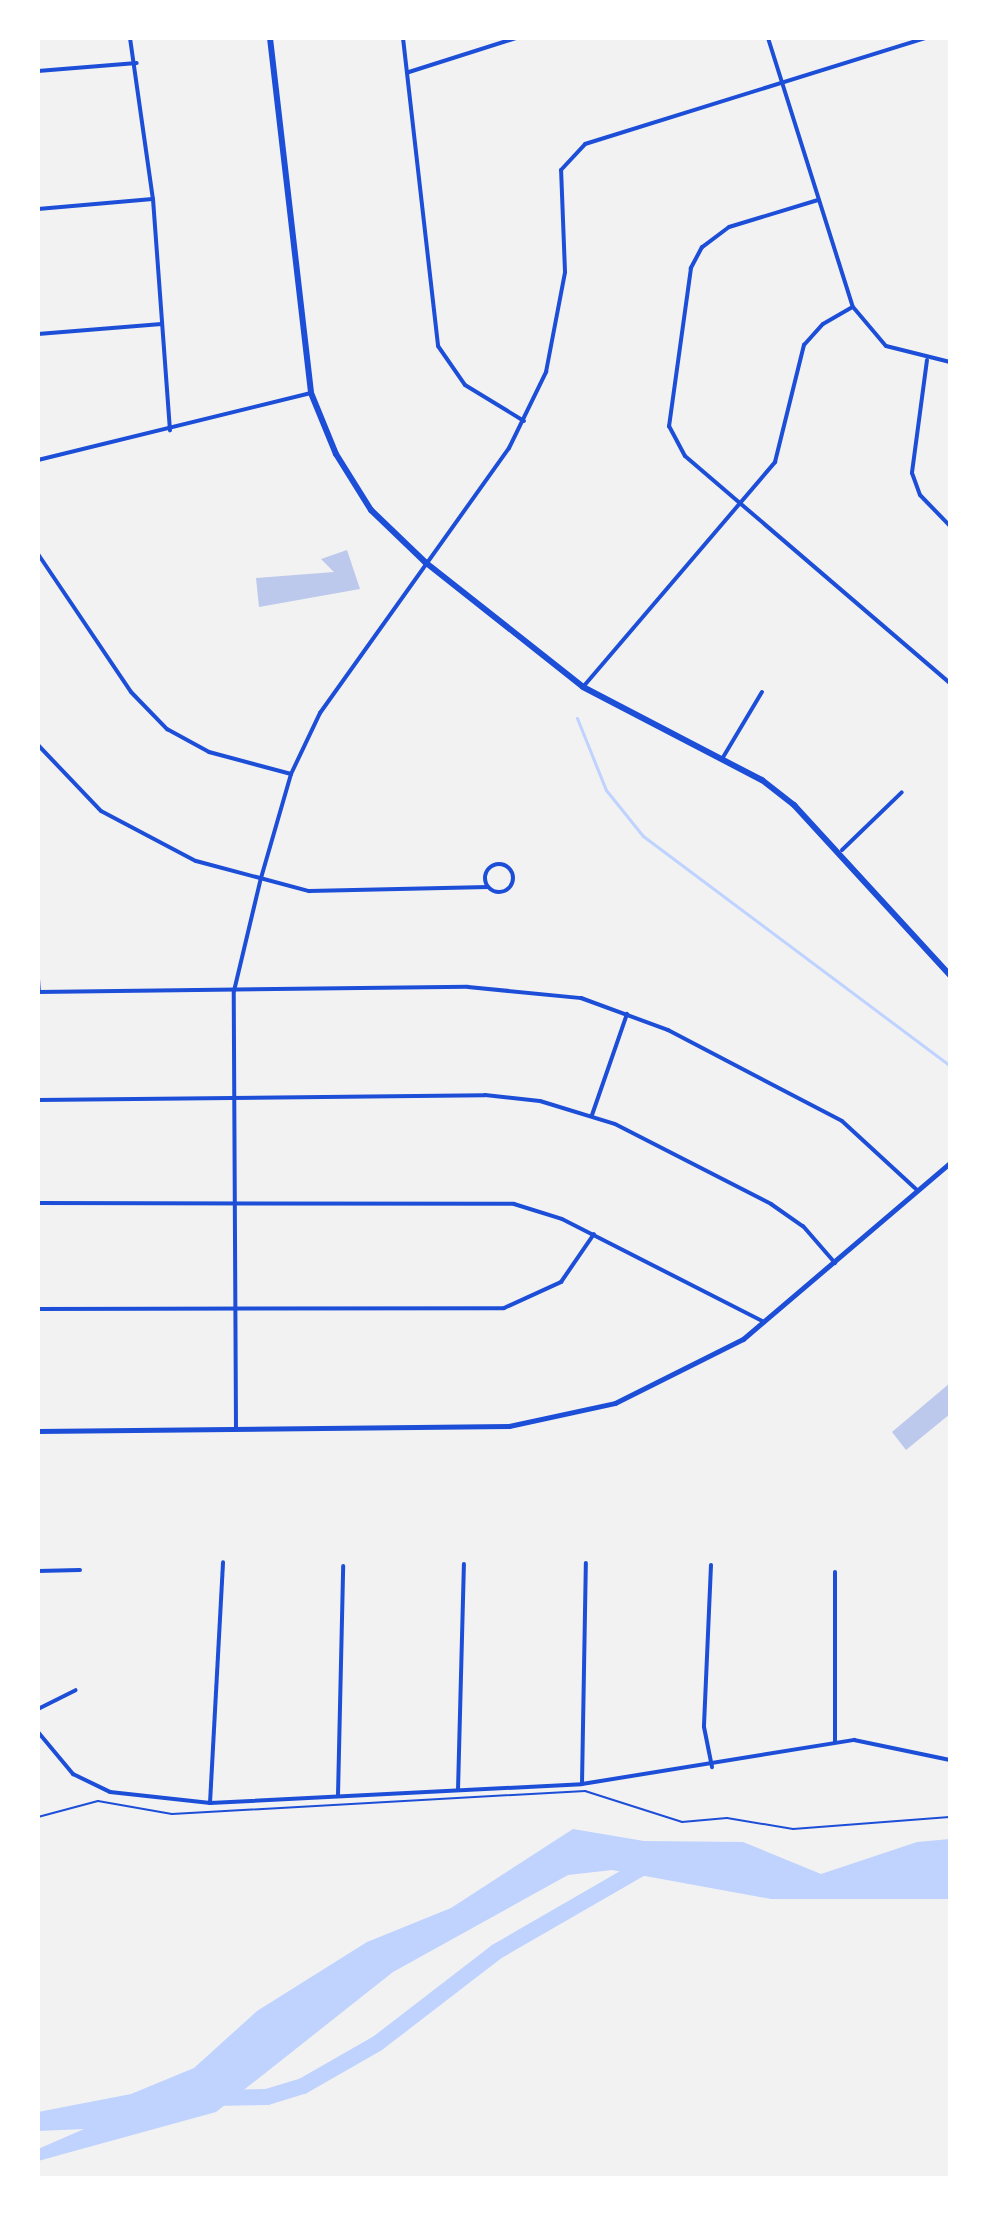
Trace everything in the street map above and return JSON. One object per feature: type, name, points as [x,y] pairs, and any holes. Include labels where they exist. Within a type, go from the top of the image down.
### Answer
[{"type":"main road","points":[[270,38],[311,393],[354,485],[425,562],[583,687],[762,780],[842,850],[950,975]]},
{"type":"street","points":[[130,38],[137,63],[153,199],[170,430]]},
{"type":"street","points":[[403,38],[438,346],[465,385],[524,421]]},
{"type":"street","points":[[409,72],[516,38]]},
{"type":"street","points":[[768,38],[853,307],[886,346],[927,360],[950,362]]},
{"type":"street","points":[[236,1428],[234,991],[261,878],[291,774],[320,713],[524,421],[555,338],[565,272],[558,186],[569,153],[926,38]]},
{"type":"street","points":[[38,71],[137,63]]},
{"type":"street","points":[[38,209],[153,199]]},
{"type":"street","points":[[818,200],[719,232],[691,268],[669,426],[685,456],[950,683]]},
{"type":"street","points":[[583,687],[778,457],[804,345],[823,324],[853,307]]},
{"type":"street","points":[[38,334],[162,324]]},
{"type":"street","points":[[927,360],[912,473],[920,495],[950,526]]},
{"type":"street","points":[[38,460],[311,393]]},
{"type":"street","points":[[38,554],[131,692],[167,729],[209,752],[291,774]]},
{"type":"street","points":[[722,759],[762,692]]},
{"type":"street","points":[[38,745],[80,793],[131,832],[186,858],[261,878],[338,893],[488,887],[508,889],[510,868],[489,867],[488,887]]},
{"type":"street","points":[[842,850],[902,792]]},
{"type":"street","points":[[38,979],[38,992],[525,989],[627,1014],[842,1121],[918,1191]]},
{"type":"street","points":[[592,1115],[627,1014]]},
{"type":"street","points":[[38,1100],[485,1095],[592,1115],[793,1216],[835,1263]]},
{"type":"street","points":[[38,1431],[463,1428],[561,1418],[673,1379],[766,1323],[950,1163]]},
{"type":"street","points":[[38,1203],[514,1204],[594,1234],[766,1323]]},
{"type":"street","points":[[38,1309],[235,1312],[504,1308],[561,1282],[594,1234]]},
{"type":"street","points":[[210,1803],[223,1562]]},
{"type":"street","points":[[582,1784],[586,1563]]},
{"type":"street","points":[[458,1790],[464,1564]]},
{"type":"street","points":[[711,1565],[704,1727],[712,1767]]},
{"type":"street","points":[[338,1795],[343,1566]]},
{"type":"street","points":[[38,1571],[80,1570]]},
{"type":"street","points":[[835,1572],[835,1742]]},
{"type":"street","points":[[38,1709],[76,1690]]},
{"type":"street","points":[[38,1732],[73,1774],[110,1792],[210,1803],[582,1784],[712,1767],[835,1742],[868,1741],[950,1760]]},
{"type":"path","points":[[38,1817],[98,1801],[172,1814],[585,1791],[682,1822],[727,1818],[793,1829],[950,1817]]},
{"type":"water","points":[[573,1829],[644,1841],[743,1842],[821,1874],[917,1842],[950,1839],[950,1899],[771,1899],[612,1870],[568,1875],[393,1972],[216,2112],[38,2161],[38,2149],[84,2129],[38,2131],[38,2112],[131,2094],[194,2068],[257,2011],[367,1942],[451,1908]]},
{"type":"building","points":[[347,550],[360,589],[259,607],[256,578],[334,572],[321,559]]},
{"type":"building","points":[[950,1383],[950,1414],[906,1450],[892,1432]]},
{"type":"waterway","points":[[577,718],[606,790],[643,836],[950,1066]]},
{"type":"waterway","points":[[211,2098],[267,2097],[303,2086],[378,2043],[496,1952],[650,1863]]}]
